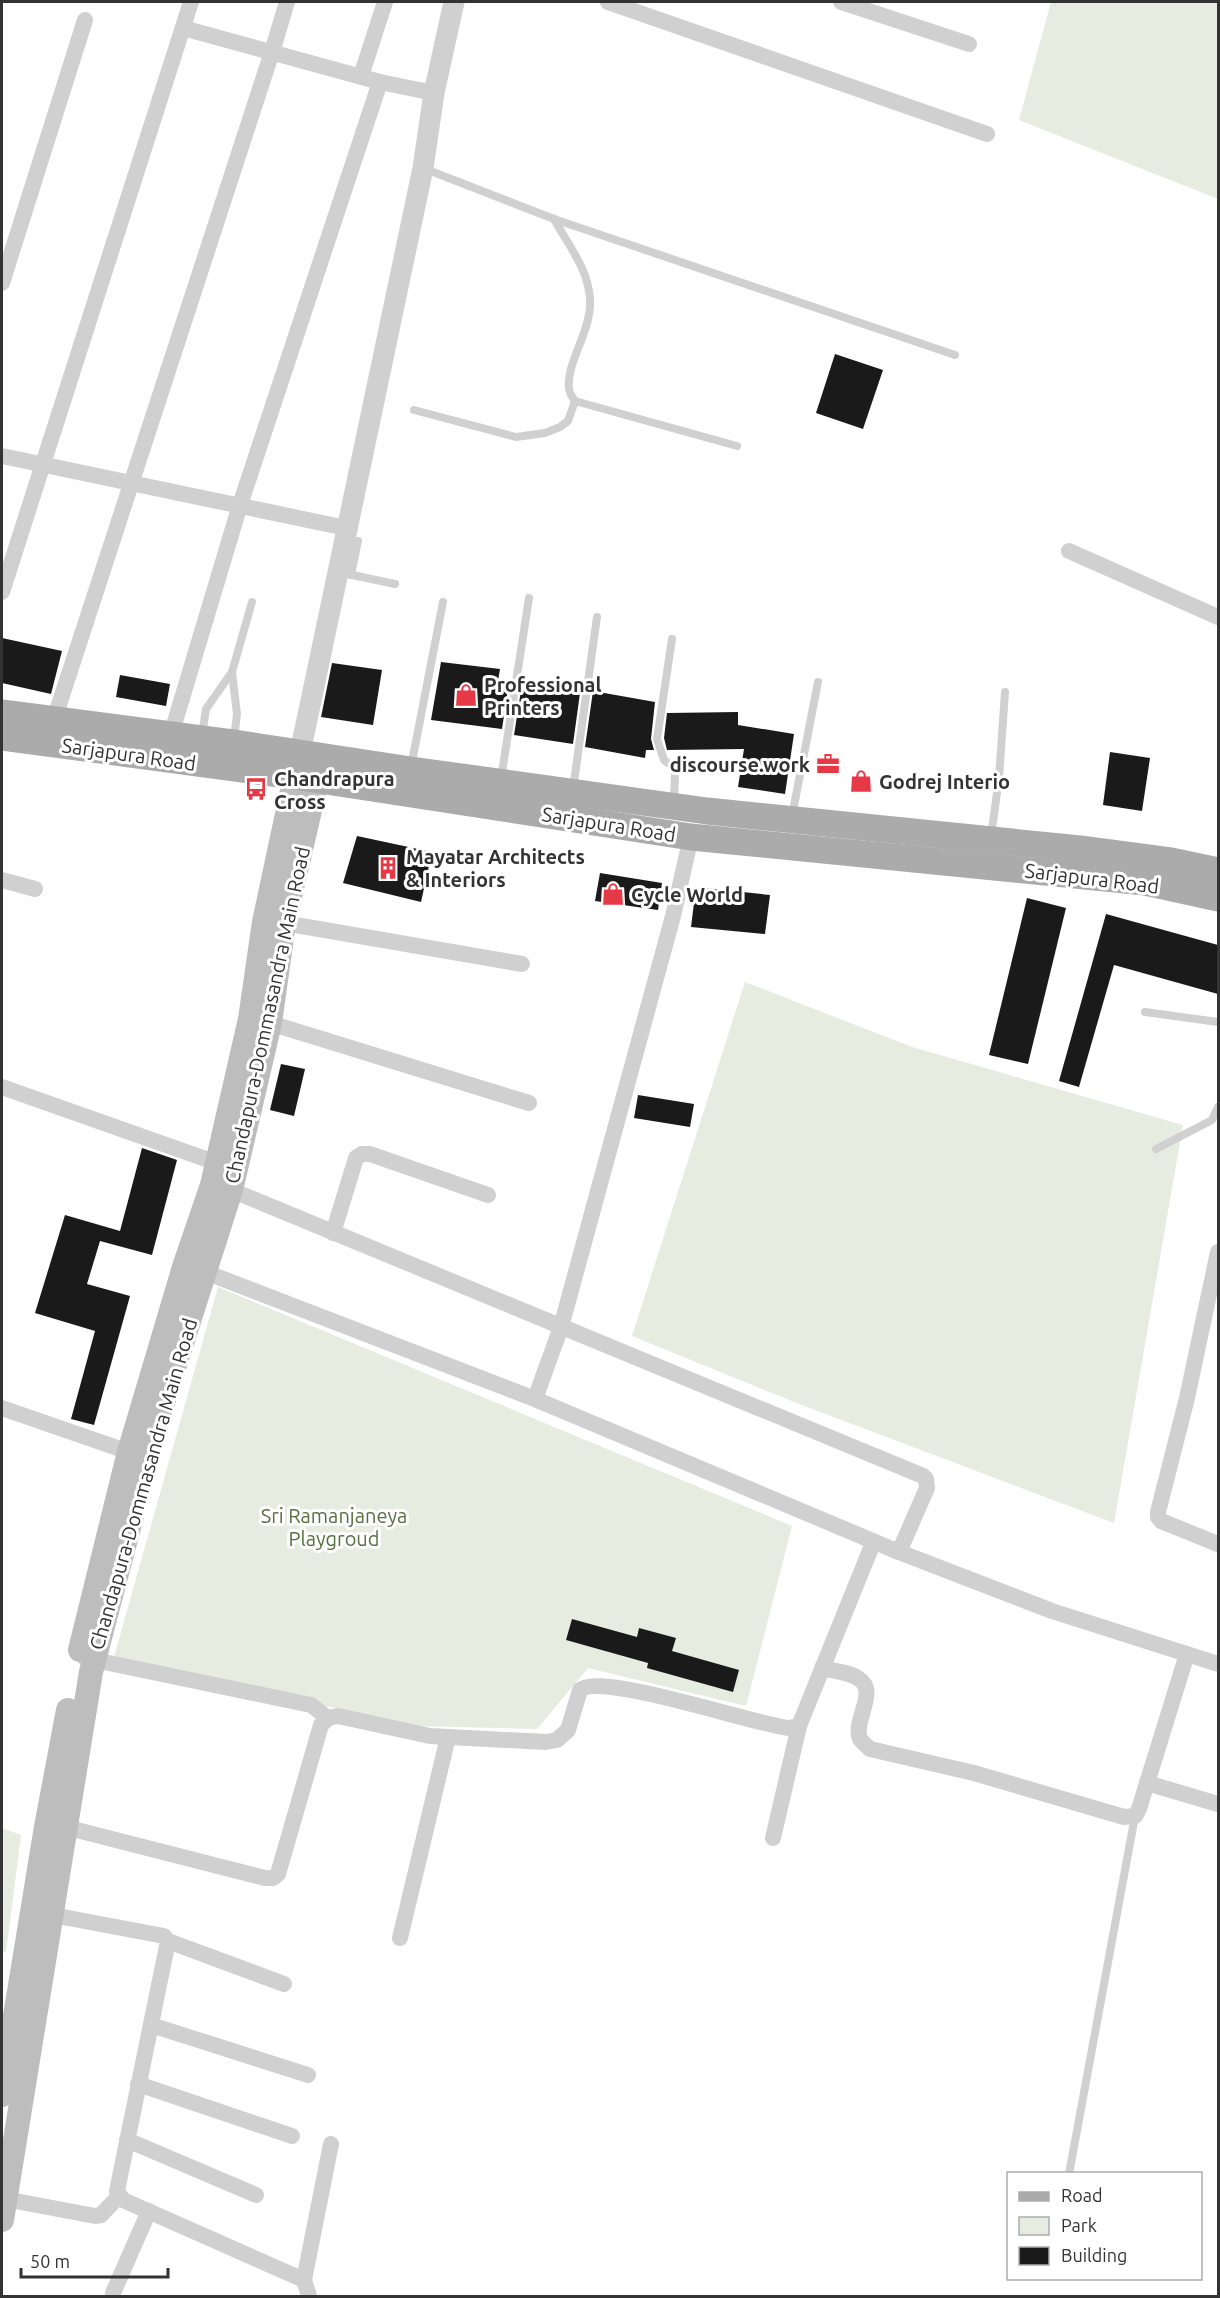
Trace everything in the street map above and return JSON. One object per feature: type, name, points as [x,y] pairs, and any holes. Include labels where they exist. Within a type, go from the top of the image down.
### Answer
[{"type":"main road","name":"Sarjapura Road","points":[[2,713],[233,742],[308,766],[691,837],[1145,882],[1218,898]]},
{"type":"main road","name":"Sarjapura Road","points":[[2,737],[308,766],[411,770],[674,806],[1114,853],[1171,861],[1218,871]]},
{"type":"main road","name":"Chandapura-Dommasandra Main Road","points":[[2,2095],[42,1913],[65,1827],[86,1658],[157,1421],[231,1190],[270,1023],[308,766]]},
{"type":"main road","name":"Chandapura-Dommasandra Main Road","points":[[3,2210],[42,1913],[46,1827],[86,1658],[129,1452],[217,1163],[250,1019],[264,922],[308,766]]},
{"type":"street","points":[[2,592],[191,2]]},
{"type":"street","points":[[54,720],[133,483],[272,52],[286,2]]},
{"type":"street","points":[[361,76],[385,2]]},
{"type":"street","points":[[308,766],[423,168],[434,93],[454,2]]},
{"type":"street","points":[[608,2],[987,134]]},
{"type":"street","points":[[841,2],[969,44]]},
{"type":"street","points":[[2,283],[85,20]]},
{"type":"street","points":[[183,28],[380,82],[434,93]]},
{"type":"street","points":[[171,735],[240,505],[380,82]]},
{"type":"street","points":[[2,456],[240,505],[352,534]]},
{"type":"street","points":[[1069,551],[1218,617]]},
{"type":"street","points":[[535,1399],[561,1327],[674,916],[691,837]]},
{"type":"street","points":[[2,880],[35,889]]},
{"type":"street","points":[[284,923],[522,964]]},
{"type":"street","points":[[270,1023],[529,1103]]},
{"type":"street","points":[[2,1087],[217,1163]]},
{"type":"street","points":[[333,1233],[356,1158],[362,1154],[370,1154],[488,1195]]},
{"type":"street","points":[[231,1190],[923,1476],[926,1479],[927,1488],[898,1552]]},
{"type":"street","points":[[1218,1252],[1187,1398],[1158,1517],[1161,1521],[1218,1544]]},
{"type":"street","points":[[205,1272],[535,1399],[898,1552],[1052,1611],[1218,1662]]},
{"type":"street","points":[[2,1408],[129,1452]]},
{"type":"street","points":[[773,1838],[799,1726],[873,1542]]},
{"type":"street","points":[[822,1668],[859,1678],[865,1684],[866,1696],[858,1730],[860,1738],[870,1749],[974,1773],[1124,1817],[1135,1816],[1187,1654]]},
{"type":"street","points":[[86,1658],[310,1705],[328,1718]]},
{"type":"street","points":[[65,1827],[265,1878],[273,1878],[278,1874],[321,1725],[328,1718],[338,1716],[430,1736],[546,1742],[557,1740],[568,1730],[580,1690],[589,1685],[634,1691],[780,1728],[799,1726]]},
{"type":"street","points":[[400,1938],[448,1737]]},
{"type":"street","points":[[1147,1783],[1218,1804]]},
{"type":"street","points":[[42,1913],[164,1936],[168,1941],[284,1984]]},
{"type":"street","points":[[168,1941],[117,2191],[119,2196],[123,2200],[307,2288],[331,2144]]},
{"type":"street","points":[[150,2025],[308,2075]]},
{"type":"street","points":[[138,2084],[292,2136]]},
{"type":"street","points":[[128,2140],[256,2195]]},
{"type":"street","points":[[3,2210],[95,2216],[101,2215],[119,2196]]},
{"type":"street","points":[[113,2293],[149,2211]]},
{"type":"lane","points":[[423,168],[554,219],[954,355]]},
{"type":"lane","points":[[554,219],[578,258],[588,280],[589,322],[569,378],[569,392],[575,401],[737,446]]},
{"type":"lane","points":[[414,410],[516,437],[545,433],[560,427],[568,421],[575,401]]},
{"type":"lane","points":[[344,573],[395,584]]},
{"type":"lane","points":[[500,782],[528,598]]},
{"type":"lane","points":[[201,738],[206,709],[232,672],[252,602]]},
{"type":"lane","points":[[411,770],[443,602]]},
{"type":"lane","points":[[573,792],[597,617]]},
{"type":"lane","points":[[672,639],[657,739],[664,760],[672,766],[675,773],[674,806]]},
{"type":"lane","points":[[232,672],[237,714],[233,742]]},
{"type":"lane","points":[[791,819],[818,682]]},
{"type":"lane","points":[[990,840],[999,778],[1005,692]]},
{"type":"lane","points":[[1145,1012],[1218,1022]]},
{"type":"lane","points":[[1156,1149],[1212,1120],[1218,1107]]},
{"type":"lane","points":[[1069,2172],[1135,1816]]},
{"type":"green space","points":[[1051,2],[1218,2],[1218,199],[1019,120]]},
{"type":"green space","points":[[745,982],[912,1047],[1183,1125],[1114,1523],[794,1402],[632,1336]]},
{"type":"green space","name":"Sri Ramanjaneya Playgroud","points":[[218,1287],[792,1526],[746,1706],[588,1668],[537,1729],[413,1726],[114,1657]]},
{"type":"green space","points":[[2,1828],[21,1835],[6,1952],[2,1952]]},
{"type":"building","points":[[835,354],[883,370],[863,429],[816,413]]},
{"type":"building","points":[[2,638],[62,651],[51,694],[2,683]]},
{"type":"building","name":"Professional Printers","points":[[441,662],[500,669],[498,681],[509,682],[502,729],[431,720]]},
{"type":"building","points":[[332,663],[382,670],[373,725],[321,717]]},
{"type":"building","points":[[120,675],[170,684],[166,706],[116,697]]},
{"type":"building","points":[[522,684],[580,693],[573,744],[514,735]]},
{"type":"building","points":[[593,691],[655,702],[651,739],[654,750],[646,750],[645,758],[585,747]]},
{"type":"building","points":[[738,712],[738,725],[794,734],[785,794],[738,787],[744,749],[667,750],[664,738],[667,713]]},
{"type":"building","points":[[1110,752],[1150,758],[1142,811],[1103,805]]},
{"type":"building","name":"Mayatar Architects & Interiors","points":[[357,836],[432,852],[421,902],[343,883]]},
{"type":"building","points":[[600,873],[662,883],[658,910],[595,901]]},
{"type":"building","points":[[696,887],[770,895],[765,934],[691,927]]},
{"type":"building","points":[[1027,898],[1066,908],[1028,1064],[989,1055]]},
{"type":"building","points":[[1106,914],[1218,945],[1218,994],[1114,965],[1079,1087],[1059,1081]]},
{"type":"building","points":[[281,1064],[305,1069],[294,1116],[270,1110]]},
{"type":"building","points":[[638,1095],[694,1104],[690,1127],[634,1118]]},
{"type":"building","points":[[142,1148],[177,1160],[152,1255],[100,1241],[87,1284],[130,1296],[94,1425],[71,1419],[95,1331],[35,1313],[65,1215],[120,1231]]},
{"type":"building","points":[[572,1619],[637,1637],[639,1628],[676,1638],[672,1651],[739,1670],[733,1692],[647,1668],[648,1663],[566,1640]]},
{"type":"place","name":"Professional Printers","points":[[466,695]]},
{"type":"place","name":"discourse.work","points":[[828,764]]},
{"type":"place","name":"Godrej Interio","points":[[861,781]]},
{"type":"place","name":"Chandrapura Cross","points":[[256,789]]},
{"type":"place","name":"Mayatar Architects & Interiors","points":[[388,868]]},
{"type":"place","name":"Cycle World","points":[[613,894]]}]
